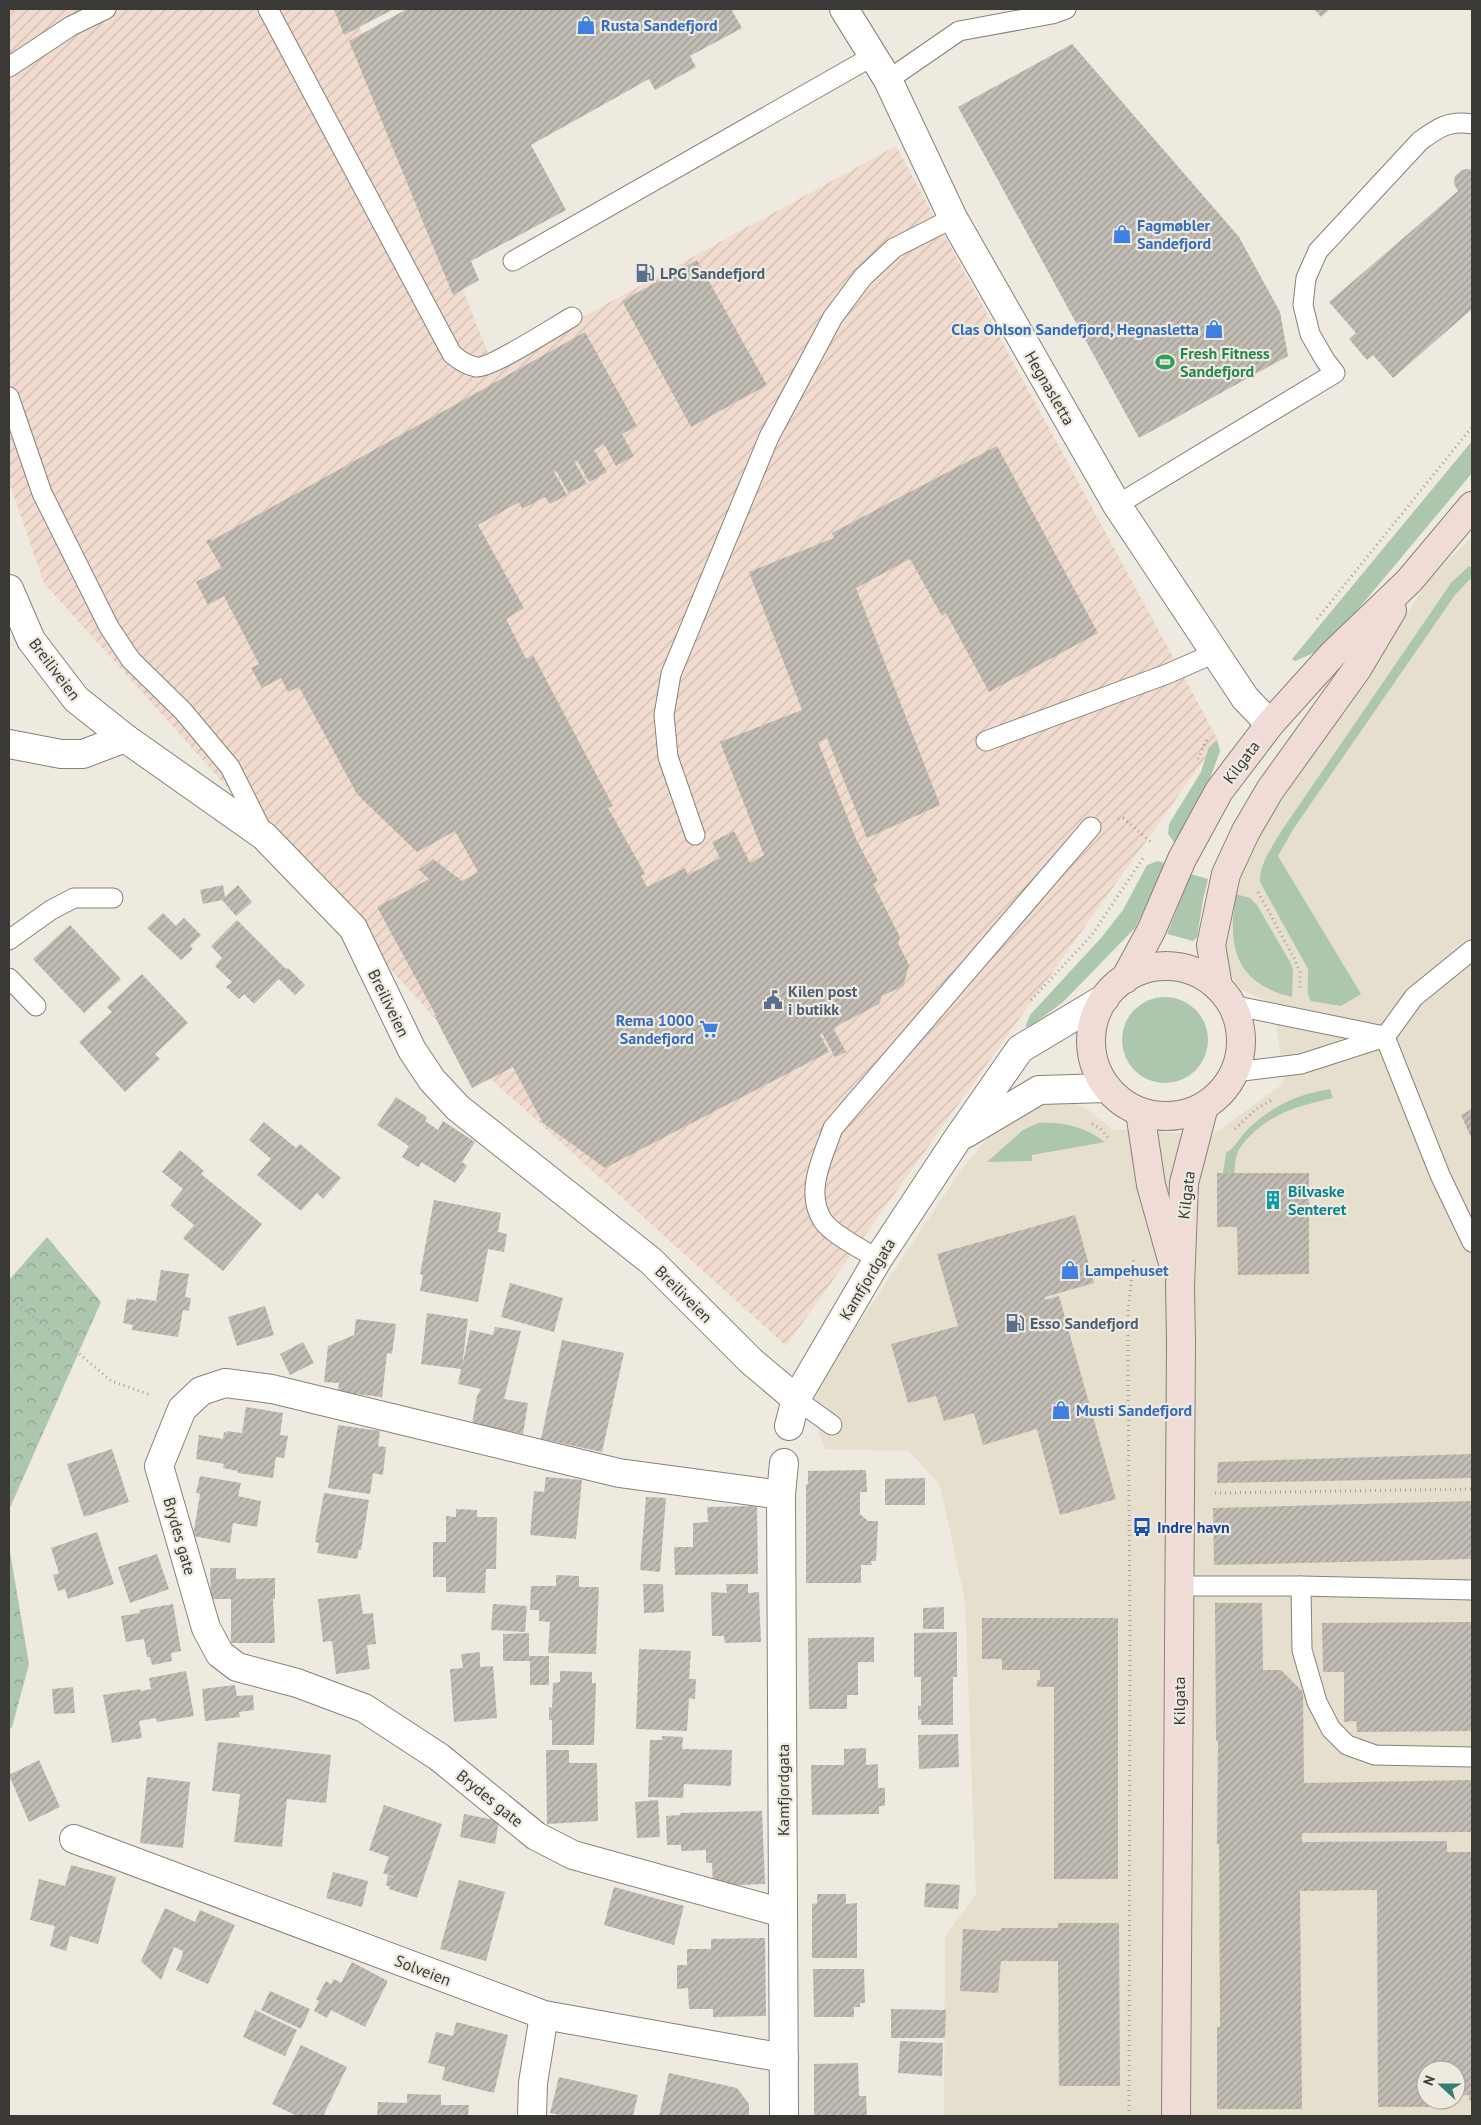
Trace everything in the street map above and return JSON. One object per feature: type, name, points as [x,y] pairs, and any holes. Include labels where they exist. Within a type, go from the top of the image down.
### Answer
[{"type":"main road","name":"Kilgata","points":[[1125,979],[1151,931],[1182,859],[1219,791],[1270,724],[1333,654],[1409,581],[1472,506]]},
{"type":"main road","name":"Kilgata","points":[[1225,996],[1211,945],[1226,874],[1246,831],[1270,790],[1357,669],[1409,581]]},
{"type":"main road","points":[[1177,966],[1199,973],[1225,996],[1240,1027],[1241,1044],[1235,1072],[1222,1092],[1204,1106],[1190,1112],[1171,1115],[1140,1112],[1122,1102],[1107,1088],[1097,1070],[1092,1050],[1093,1022],[1105,998],[1125,979],[1150,968],[1177,966]]},
{"type":"main road","name":"Kilgata","points":[[1176,2116],[1180,1286],[1184,1183],[1204,1106]]},
{"type":"main road","name":"Kilgata","points":[[1140,1112],[1151,1185],[1180,1286]]},
{"type":"street","name":"Hegnasletta","points":[[844,9],[888,80],[953,218],[1117,505],[1245,698],[1270,724]]},
{"type":"street","name":"Breiliveien","points":[[9,588],[31,640],[76,700],[125,738],[264,836],[353,928],[412,1050],[432,1080],[458,1108],[651,1261],[751,1361],[796,1399]]},
{"type":"street","points":[[9,744],[61,754],[83,754],[125,738]]},
{"type":"street","name":"Kamfjordgata","points":[[789,1426],[796,1399],[878,1259],[958,1138],[1020,1049],[1105,998]]},
{"type":"street","name":"Kamfjordgata","points":[[958,1138],[1039,1090],[1107,1088]]},
{"type":"street","name":"Brydes gate","points":[[781,1495],[619,1473],[272,1389],[225,1383],[200,1391],[182,1409],[159,1466],[206,1628],[220,1654],[237,1667],[297,1683],[364,1708],[439,1757],[536,1836],[573,1855],[783,1913]]},
{"type":"street","name":"Kamfjordgata","points":[[784,1463],[781,1495],[784,2116]]},
{"type":"street","name":"Solveien","points":[[74,1839],[544,2015],[784,2058]]},
{"type":"street","points":[[532,2116],[534,2083],[544,2015]]},
{"type":"lane","points":[[9,67],[71,26],[106,9]]},
{"type":"lane","points":[[268,9],[452,354],[463,363],[477,367],[485,365],[572,317]]},
{"type":"lane","points":[[888,80],[960,31],[1052,14],[1066,9]]},
{"type":"lane","points":[[513,261],[873,56]]},
{"type":"lane","points":[[1117,505],[1335,373],[1310,334],[1303,305],[1306,278],[1318,251],[1420,142],[1440,127],[1460,122],[1472,124]]},
{"type":"lane","points":[[695,835],[668,757],[664,715],[671,674],[769,437],[833,317],[863,277],[894,248],[953,218]]},
{"type":"lane","points":[[9,397],[42,493],[110,627],[131,660],[183,711],[230,767],[264,836]]},
{"type":"lane","points":[[986,741],[1167,674],[1215,653]]},
{"type":"lane","points":[[878,1259],[848,1241],[824,1222],[815,1201],[816,1175],[833,1128],[1092,827]]},
{"type":"lane","points":[[9,940],[51,910],[74,898],[113,898]]},
{"type":"lane","points":[[1235,1072],[1301,1064],[1385,1037],[1414,997],[1472,950]]},
{"type":"lane","points":[[9,978],[36,1006]]},
{"type":"lane","points":[[1225,996],[1385,1037]]},
{"type":"lane","points":[[1385,1037],[1440,1175],[1472,1242]]},
{"type":"lane","points":[[796,1399],[832,1425]]},
{"type":"lane","points":[[1180,1586],[1301,1586],[1472,1590]]},
{"type":"lane","points":[[1301,1586],[1302,1650],[1317,1702],[1331,1729],[1347,1745],[1375,1755],[1472,1757]]},
{"type":"path","points":[[1311,626],[1472,427]]},
{"type":"path","points":[[1196,762],[1208,737]]},
{"type":"path","points":[[1092,827],[1123,818],[1152,843]]},
{"type":"path","points":[[1028,1003],[1092,935],[1157,835]]},
{"type":"path","points":[[1257,890],[1300,972],[1300,998]]},
{"type":"path","points":[[1234,1130],[1255,1110],[1274,1098]]},
{"type":"path","points":[[1091,1123],[1100,1128],[1113,1144]]},
{"type":"path","points":[[1129,2116],[1130,1633],[1128,1311],[1134,1253]]},
{"type":"path","points":[[9,1298],[56,1334],[110,1380],[152,1395]]},
{"type":"path","points":[[1209,1493],[1472,1488]]},
{"type":"shaded area","points":[[9,9],[352,9],[493,366],[896,146],[1218,740],[786,1346],[483,1072],[44,583],[9,482]]},
{"type":"shaded area","points":[[1472,537],[1472,2116],[944,2116],[945,1937],[976,1894],[965,1601],[940,1485],[909,1451],[825,1449],[807,1401],[961,1170],[994,1131],[1034,1104],[1065,1100],[1086,1108],[1112,1129],[1212,1135],[1284,1083],[1274,1005],[1240,989],[1223,963],[1225,912],[1255,840],[1431,577]]},
{"type":"green space","points":[[1472,441],[1472,473],[1329,642],[1316,652],[1295,661],[1292,659]]},
{"type":"green space","points":[[1469,566],[1472,568],[1472,577],[1455,595],[1294,828],[1278,856],[1361,994],[1341,1006],[1311,1001],[1308,990],[1308,969],[1260,882],[1264,863],[1280,833],[1451,583]]},
{"type":"green space","points":[[1217,740],[1220,751],[1208,784],[1178,842],[1174,842],[1168,834],[1169,824],[1201,772],[1209,747]]},
{"type":"green space","points":[[1158,861],[1164,863],[1165,867],[1135,928],[1063,1002],[1032,1025],[1025,1027],[1030,1015],[1101,938],[1123,910],[1147,865]]},
{"type":"green space","points":[[1191,874],[1208,879],[1197,937],[1193,941],[1167,934]]},
{"type":"green space","points":[[1236,894],[1250,898],[1257,905],[1290,962],[1293,970],[1292,997],[1273,991],[1258,982],[1247,972],[1239,960],[1233,930]]},
{"type":"green space","points":[[1165,997],[1181,1000],[1189,1004],[1201,1016],[1205,1024],[1208,1040],[1205,1056],[1201,1064],[1189,1076],[1181,1080],[1165,1083],[1149,1080],[1141,1076],[1129,1064],[1125,1056],[1122,1040],[1125,1024],[1129,1016],[1141,1004],[1149,1000]]},
{"type":"green space","points":[[1330,1089],[1333,1098],[1289,1110],[1260,1127],[1240,1148],[1236,1156],[1234,1173],[1223,1173],[1226,1153],[1244,1133],[1266,1114],[1295,1098]]},
{"type":"green space","points":[[1038,1123],[1056,1123],[1073,1126],[1089,1132],[1105,1142],[1032,1155],[1032,1161],[987,1162],[1023,1130]]},
{"type":"green space","points":[[47,1237],[101,1302],[9,1510],[9,1280]]},
{"type":"green space","points":[[9,1546],[29,1664],[12,1727],[9,1730]]},
{"type":"building","points":[[334,9],[394,9],[344,35]]},
{"type":"building","points":[[407,9],[731,9],[742,28],[690,56],[696,67],[655,90],[649,79],[531,145],[566,210],[471,261],[479,280],[453,295],[349,41]]},
{"type":"building","points":[[1314,9],[1330,9],[1321,17]]},
{"type":"building","points":[[1072,44],[1239,237],[1280,312],[1288,356],[1139,438],[958,107]]},
{"type":"building","points":[[1462,170],[1472,170],[1472,309],[1393,378],[1373,355],[1367,360],[1349,339],[1356,333],[1329,302],[1458,191],[1454,184],[1455,176]]},
{"type":"building","points":[[697,260],[767,385],[691,427],[622,301]]},
{"type":"building","points":[[585,332],[637,426],[622,434],[634,456],[616,466],[604,444],[594,450],[607,472],[589,482],[577,460],[574,461],[587,484],[569,493],[556,471],[554,472],[567,495],[550,504],[545,497],[522,509],[519,502],[478,525],[524,608],[506,619],[526,659],[533,655],[613,806],[608,808],[645,874],[641,876],[647,887],[685,868],[688,875],[720,858],[712,842],[734,831],[750,863],[764,855],[720,742],[802,710],[749,572],[834,538],[832,533],[997,446],[1098,633],[989,692],[946,613],[942,616],[910,559],[856,588],[940,805],[867,838],[827,738],[818,742],[856,839],[878,881],[873,884],[900,937],[898,943],[909,965],[903,986],[882,996],[879,1004],[833,1028],[846,1052],[835,1057],[822,1033],[820,1035],[829,1052],[605,1168],[543,1123],[513,1067],[472,1088],[435,1017],[437,1017],[377,907],[429,879],[419,870],[433,859],[462,881],[478,872],[455,831],[417,852],[357,794],[299,687],[288,692],[281,678],[262,688],[251,668],[259,664],[224,596],[208,605],[196,582],[222,568],[206,541],[210,539],[211,541]]},
{"type":"building","points":[[223,885],[225,897],[238,885],[252,902],[236,916],[222,900],[203,904],[200,890]]},
{"type":"building","points":[[163,913],[176,926],[184,918],[201,935],[190,946],[193,949],[181,960],[147,928]]},
{"type":"building","points":[[237,920],[286,969],[288,968],[305,985],[295,995],[279,979],[254,1004],[244,994],[239,999],[226,987],[232,982],[215,966],[222,958],[211,946]]},
{"type":"building","points":[[70,925],[121,979],[84,1013],[33,959]]},
{"type":"building","points":[[142,974],[188,1023],[155,1054],[160,1059],[125,1092],[79,1042],[112,1012],[107,1007]]},
{"type":"building","points":[[396,1097],[427,1117],[425,1121],[438,1130],[443,1121],[475,1142],[462,1162],[467,1166],[455,1183],[421,1162],[419,1167],[402,1157],[409,1146],[377,1125]]},
{"type":"building","points":[[1472,1109],[1472,1140],[1461,1115]]},
{"type":"building","points":[[264,1122],[296,1148],[300,1144],[341,1178],[323,1199],[317,1193],[301,1211],[257,1175],[271,1159],[249,1140]]},
{"type":"building","points":[[180,1150],[204,1171],[201,1174],[262,1224],[223,1271],[183,1238],[194,1225],[170,1205],[183,1189],[162,1172]]},
{"type":"building","name":"Bilvaske Senteret","points":[[1217,1173],[1309,1173],[1309,1274],[1238,1275],[1237,1227],[1217,1227]]},
{"type":"building","points":[[434,1200],[501,1213],[498,1232],[507,1234],[504,1252],[488,1249],[478,1302],[420,1291],[423,1275],[420,1274]]},
{"type":"building","points":[[1075,1215],[1094,1283],[1045,1297],[1045,1300],[1059,1296],[1116,1499],[1060,1515],[1037,1429],[983,1445],[974,1413],[944,1421],[936,1396],[908,1403],[891,1344],[958,1326],[937,1254]]},
{"type":"building","points":[[161,1270],[189,1274],[185,1297],[191,1298],[189,1311],[183,1310],[178,1337],[132,1330],[133,1325],[123,1323],[127,1299],[136,1300],[136,1298],[156,1301]]},
{"type":"building","points":[[510,1283],[563,1298],[554,1332],[501,1317]]},
{"type":"building","points":[[265,1306],[274,1335],[237,1346],[228,1317]]},
{"type":"building","points":[[427,1313],[468,1319],[462,1366],[470,1330],[493,1335],[495,1327],[521,1331],[504,1399],[528,1403],[523,1434],[472,1424],[477,1396],[481,1389],[458,1384],[461,1369],[421,1364]]},
{"type":"building","points":[[356,1319],[396,1324],[392,1354],[387,1353],[382,1397],[338,1392],[339,1383],[324,1382],[328,1346],[354,1335]]},
{"type":"building","points":[[562,1340],[624,1353],[602,1452],[541,1439]]},
{"type":"building","points":[[303,1342],[314,1363],[290,1375],[280,1354]]},
{"type":"building","points":[[246,1407],[283,1413],[280,1435],[288,1436],[284,1458],[276,1457],[273,1478],[238,1473],[238,1471],[223,1468],[224,1464],[196,1459],[199,1435],[223,1439],[224,1432],[227,1433],[227,1431],[242,1433]]},
{"type":"building","points":[[338,1425],[380,1431],[378,1446],[386,1447],[383,1475],[373,1473],[370,1494],[328,1488]]},
{"type":"building","points":[[112,1449],[129,1502],[84,1517],[67,1464]]},
{"type":"building","points":[[1472,1454],[1472,1478],[1217,1483],[1218,1462]]},
{"type":"building","points":[[866,1470],[867,1492],[860,1492],[860,1514],[868,1521],[878,1521],[876,1561],[871,1561],[872,1565],[861,1565],[861,1583],[806,1583],[806,1484],[808,1484],[808,1471]]},
{"type":"building","points":[[200,1476],[241,1483],[238,1496],[261,1501],[257,1527],[233,1523],[230,1543],[193,1536],[200,1494],[196,1493]]},
{"type":"building","points":[[546,1477],[582,1480],[576,1539],[530,1535],[534,1491],[544,1492]]},
{"type":"building","points":[[925,1478],[925,1505],[885,1505],[885,1479]]},
{"type":"building","points":[[324,1493],[369,1500],[361,1550],[359,1550],[357,1559],[317,1553],[319,1543],[315,1542]]},
{"type":"building","points":[[646,1497],[666,1498],[660,1572],[640,1570]]},
{"type":"building","points":[[1472,1501],[1472,1559],[1214,1565],[1213,1508]]},
{"type":"building","points":[[757,1506],[758,1574],[675,1575],[674,1547],[693,1547],[693,1523],[708,1522],[707,1507]]},
{"type":"building","points":[[456,1509],[477,1510],[477,1517],[497,1517],[496,1569],[486,1569],[485,1593],[446,1592],[446,1577],[433,1577],[433,1542],[446,1542],[446,1516],[456,1517]]},
{"type":"building","points":[[97,1532],[114,1584],[68,1599],[65,1589],[58,1591],[53,1575],[59,1573],[51,1548]]},
{"type":"building","points":[[157,1554],[169,1589],[130,1603],[118,1567]]},
{"type":"building","points":[[210,1568],[236,1568],[236,1579],[275,1578],[275,1599],[273,1599],[275,1643],[231,1643],[231,1599],[211,1599]]},
{"type":"building","points":[[556,1575],[579,1576],[579,1587],[599,1587],[596,1654],[548,1653],[550,1622],[539,1621],[539,1610],[530,1610],[531,1586],[556,1586]]},
{"type":"building","points":[[643,1584],[663,1584],[664,1612],[644,1613]]},
{"type":"building","points":[[726,1584],[748,1584],[748,1593],[759,1592],[761,1642],[725,1643],[724,1636],[712,1636],[711,1592],[727,1593]]},
{"type":"building","points":[[360,1594],[363,1614],[373,1613],[376,1644],[367,1645],[370,1669],[336,1674],[332,1641],[323,1642],[318,1599]]},
{"type":"building","points":[[1215,1603],[1262,1603],[1263,1670],[1281,1670],[1303,1692],[1304,1783],[1472,1780],[1472,1832],[1302,1833],[1302,1842],[1447,1841],[1447,1852],[1472,1852],[1472,2100],[1469,2100],[1469,2095],[1466,2095],[1466,2060],[1416,2060],[1416,2107],[1378,2107],[1377,1890],[1300,1891],[1302,2109],[1217,2109],[1217,2027],[1220,2027],[1219,1844],[1217,1844],[1218,1741],[1216,1741]]},
{"type":"building","points":[[173,1604],[181,1651],[171,1653],[172,1661],[152,1665],[150,1657],[147,1657],[144,1639],[126,1642],[121,1616],[140,1613],[139,1610]]},
{"type":"building","points":[[493,1604],[527,1606],[525,1632],[491,1630]]},
{"type":"building","points":[[944,1607],[944,1629],[923,1629],[923,1608]]},
{"type":"building","points":[[982,1618],[1118,1618],[1118,1879],[1054,1879],[1054,1687],[1037,1687],[1037,1680],[1040,1680],[1040,1670],[1002,1670],[1002,1659],[982,1659]]},
{"type":"building","points":[[1472,1622],[1472,1731],[1357,1732],[1356,1721],[1344,1722],[1344,1672],[1323,1672],[1322,1623]]},
{"type":"building","points":[[957,1632],[957,1677],[953,1677],[953,1725],[921,1725],[921,1719],[918,1720],[918,1706],[921,1706],[921,1677],[914,1677],[914,1633]]},
{"type":"building","points":[[529,1633],[529,1656],[549,1656],[549,1685],[530,1685],[530,1661],[503,1661],[503,1634]]},
{"type":"building","points":[[874,1637],[874,1662],[858,1662],[858,1695],[847,1695],[847,1709],[809,1709],[808,1638]]},
{"type":"building","points":[[639,1649],[691,1651],[689,1679],[696,1679],[695,1699],[689,1698],[687,1731],[636,1729]]},
{"type":"building","points":[[480,1652],[480,1667],[493,1666],[497,1718],[454,1722],[450,1669],[463,1668],[461,1654]]},
{"type":"building","points":[[186,1671],[194,1716],[157,1722],[156,1718],[139,1721],[142,1738],[112,1743],[103,1695],[151,1689],[149,1678]]},
{"type":"building","points":[[560,1671],[592,1672],[592,1683],[596,1683],[594,1745],[552,1745],[552,1720],[549,1720],[549,1707],[552,1708],[553,1683],[560,1682]]},
{"type":"building","points":[[235,1685],[237,1696],[253,1695],[254,1710],[239,1712],[240,1717],[205,1721],[202,1689]]},
{"type":"building","points":[[73,1687],[75,1713],[54,1714],[52,1689]]},
{"type":"building","points":[[958,1734],[959,1767],[919,1769],[918,1735]]},
{"type":"building","points":[[662,1736],[683,1737],[682,1749],[732,1750],[731,1786],[684,1784],[683,1798],[648,1797],[650,1740],[662,1740]]},
{"type":"building","points":[[218,1742],[331,1755],[326,1803],[287,1799],[282,1847],[234,1842],[240,1794],[212,1791]]},
{"type":"building","points":[[866,1748],[866,1765],[878,1764],[878,1788],[885,1788],[885,1806],[879,1806],[879,1814],[812,1815],[811,1765],[844,1765],[844,1749]]},
{"type":"building","points":[[546,1750],[569,1750],[569,1763],[597,1763],[598,1821],[547,1824]]},
{"type":"building","points":[[39,1760],[60,1807],[29,1822],[9,1775]]},
{"type":"building","points":[[147,1777],[190,1782],[183,1848],[140,1843]]},
{"type":"building","points":[[658,1800],[660,1837],[637,1838],[635,1802]]},
{"type":"building","points":[[384,1805],[442,1824],[417,1898],[389,1889],[390,1887],[386,1885],[388,1876],[396,1878],[383,1873],[389,1857],[369,1850]]},
{"type":"building","points":[[762,1811],[765,1884],[713,1886],[712,1863],[706,1863],[706,1850],[681,1851],[681,1845],[667,1845],[666,1816],[680,1815],[680,1813]]},
{"type":"building","points":[[464,1814],[499,1821],[495,1844],[460,1837]]},
{"type":"building","points":[[71,1865],[116,1877],[98,1944],[70,1936],[66,1951],[50,1946],[55,1926],[30,1920],[39,1879],[65,1886]]},
{"type":"building","points":[[333,1872],[368,1881],[362,1907],[326,1898]]},
{"type":"building","points":[[459,1880],[505,1892],[486,1961],[440,1949]]},
{"type":"building","points":[[926,1883],[960,1885],[958,1909],[924,1907]]},
{"type":"building","points":[[614,1887],[684,1906],[674,1945],[604,1925]]},
{"type":"building","points":[[817,1894],[846,1894],[846,1904],[857,1903],[857,1958],[812,1958],[812,1904],[817,1903]]},
{"type":"building","points":[[165,1908],[195,1922],[200,1910],[235,1925],[208,1984],[176,1970],[183,1951],[174,1947],[161,1980],[141,1961]]},
{"type":"building","points":[[1058,1923],[1119,1923],[1120,2086],[1059,2086],[1058,1961],[1001,1961],[998,1993],[960,1991],[963,1929],[1001,1931],[1001,1928],[1058,1928]]},
{"type":"building","points":[[765,1938],[766,2016],[713,2017],[713,2009],[689,2009],[688,1988],[677,1989],[677,1965],[687,1965],[687,1949],[711,1949],[711,1939]]},
{"type":"building","points":[[352,1962],[388,1981],[365,2027],[331,2010],[327,2018],[314,2011],[319,2001],[316,1999],[326,1981],[331,1984],[334,1979],[341,1983]]},
{"type":"building","points":[[813,1969],[864,1969],[865,2003],[860,2003],[860,2007],[854,2007],[854,2017],[814,2017]]},
{"type":"building","points":[[270,1991],[310,2009],[301,2029],[261,2010]]},
{"type":"building","points":[[891,2009],[946,2010],[945,2038],[891,2038]]},
{"type":"building","points":[[255,2010],[297,2030],[285,2056],[243,2037]]},
{"type":"building","points":[[456,2022],[508,2035],[494,2093],[442,2080],[445,2067],[428,2063],[436,2032],[453,2036]]},
{"type":"building","points":[[900,2041],[943,2043],[942,2076],[898,2073]]},
{"type":"building","points":[[301,2045],[347,2067],[323,2116],[297,2116],[272,2104]]},
{"type":"building","points":[[858,2063],[859,2096],[866,2096],[867,2115],[814,2116],[814,2064]]},
{"type":"building","points":[[669,2073],[737,2088],[749,2104],[749,2116],[659,2116]]},
{"type":"building","points":[[559,2077],[638,2095],[633,2116],[565,2116],[550,2113]]},
{"type":"building","points":[[407,2094],[441,2095],[441,2105],[469,2105],[468,2116],[377,2116],[378,2102],[407,2103]]},
{"type":"place","name":"Rusta Sandefjord","points":[[586,25]]},
{"type":"place","name":"Fagmøbler Sandefjord","points":[[1122,234]]},
{"type":"place","name":"LPG Sandefjord","points":[[645,273]]},
{"type":"place","name":"Clas Ohlson Sandefjord, Hegnasletta","points":[[1214,329]]},
{"type":"place","name":"Fresh Fitness Sandefjord","points":[[1165,362]]},
{"type":"place","name":"Kilen post i butikk","points":[[773,1000]]},
{"type":"place","name":"Rema 1000 Sandefjord","points":[[709,1029]]},
{"type":"place","name":"Bilvaske Senteret","points":[[1273,1200]]},
{"type":"place","name":"Lampehuset","points":[[1070,1270]]},
{"type":"place","name":"Esso Sandefjord","points":[[1015,1323]]},
{"type":"place","name":"Musti Sandefjord","points":[[1061,1410]]},
{"type":"place","name":"Indre havn","points":[[1142,1527]]}]
